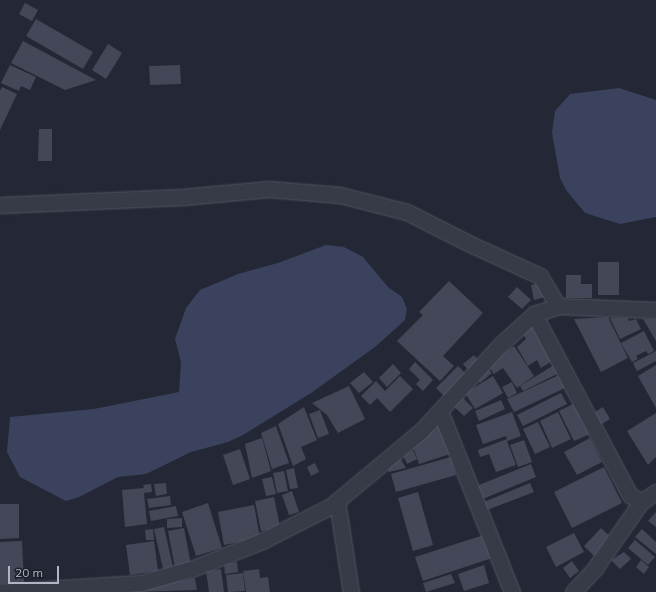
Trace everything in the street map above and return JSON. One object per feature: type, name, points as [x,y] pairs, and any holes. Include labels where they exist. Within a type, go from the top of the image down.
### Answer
[{"type":"street","points":[[0,205],[183,197],[269,189],[340,196],[407,212],[468,243],[540,276],[558,306]]},
{"type":"street","points":[[0,592],[128,588],[194,568],[262,542],[337,501],[421,431],[501,344],[534,314],[558,306],[656,310]]},
{"type":"street","points":[[534,314],[630,495],[641,502]]},
{"type":"street","points":[[440,411],[512,592]]},
{"type":"street","points":[[573,592],[595,568],[641,502],[656,492]]},
{"type":"street","points":[[337,501],[351,592]]},
{"type":"water","points":[[619,88],[656,100],[656,217],[620,224],[585,213],[566,190],[560,178],[552,133],[555,111],[570,94]]},
{"type":"water","points":[[326,245],[344,247],[363,257],[388,287],[402,297],[407,309],[405,320],[375,347],[311,393],[243,435],[228,442],[191,452],[146,474],[118,477],[79,497],[66,501],[20,477],[7,452],[10,417],[94,409],[179,392],[181,362],[175,339],[186,308],[200,290],[238,274],[278,263]]},
{"type":"building","points":[[25,3],[38,10],[32,21],[19,14]]},
{"type":"building","points":[[36,19],[93,52],[83,69],[26,36]]},
{"type":"building","points":[[23,41],[96,80],[65,90],[11,63]]},
{"type":"building","points":[[108,44],[122,53],[106,79],[92,70]]},
{"type":"building","points":[[10,65],[36,77],[30,90],[21,86],[19,91],[1,83]]},
{"type":"building","points":[[180,65],[181,84],[150,85],[149,66]]},
{"type":"building","points":[[2,87],[17,94],[0,130],[0,91]]},
{"type":"building","points":[[39,129],[52,129],[52,161],[38,161]]},
{"type":"building","points":[[598,262],[619,262],[619,295],[598,295]]},
{"type":"building","points":[[566,275],[581,275],[581,284],[592,284],[592,298],[566,298]]},
{"type":"building","points":[[449,281],[483,313],[443,356],[454,366],[440,381],[397,341],[423,315],[419,312]]},
{"type":"building","points":[[542,283],[545,297],[534,300],[531,285]]},
{"type":"building","points":[[517,287],[531,300],[522,309],[508,297]]},
{"type":"building","points":[[608,317],[628,358],[601,372],[574,319]]},
{"type":"building","points":[[610,318],[628,318],[629,321],[636,319],[641,329],[620,339]]},
{"type":"building","points":[[643,319],[656,319],[656,341]]},
{"type":"building","points":[[533,325],[552,361],[541,368],[537,360],[528,366],[517,347],[526,339],[523,334]]},
{"type":"building","points":[[644,331],[654,351],[648,354],[646,351],[636,356],[638,359],[632,362],[621,343]]},
{"type":"building","points":[[514,346],[534,376],[517,388],[503,368],[494,374],[487,364]]},
{"type":"building","points":[[656,351],[656,361],[637,371],[633,363]]},
{"type":"building","points":[[474,355],[480,362],[469,371],[463,364]]},
{"type":"building","points":[[415,362],[433,380],[423,391],[416,384],[420,380],[409,369]]},
{"type":"building","points":[[393,364],[401,373],[387,387],[379,378]]},
{"type":"building","points":[[554,365],[559,373],[523,391],[520,386]]},
{"type":"building","points":[[656,365],[656,408],[638,376]]},
{"type":"building","points":[[458,366],[467,375],[445,397],[436,388]]},
{"type":"building","points":[[487,368],[492,373],[480,383],[476,378]]},
{"type":"building","points":[[364,372],[373,382],[359,393],[350,383]]},
{"type":"building","points":[[559,375],[565,388],[514,412],[507,399]]},
{"type":"building","points":[[400,376],[413,389],[390,412],[377,398],[370,405],[361,396],[376,381],[385,391]]},
{"type":"building","points":[[493,376],[503,393],[475,409],[465,393]]},
{"type":"building","points":[[512,382],[517,393],[508,398],[502,387]]},
{"type":"building","points":[[349,386],[365,419],[338,433],[327,415],[312,403]]},
{"type":"building","points":[[561,393],[567,404],[523,426],[517,415]]},
{"type":"building","points":[[462,397],[473,408],[464,416],[453,406]]},
{"type":"building","points":[[501,400],[505,409],[479,421],[475,411]]},
{"type":"building","points":[[575,403],[590,434],[574,441],[559,411]]},
{"type":"building","points":[[304,407],[317,440],[301,447],[306,459],[293,466],[278,424]]},
{"type":"building","points":[[603,407],[610,419],[597,427],[590,415]]},
{"type":"building","points":[[320,410],[329,434],[318,438],[309,414]]},
{"type":"building","points":[[512,412],[521,436],[507,441],[516,465],[496,472],[489,454],[480,457],[478,450],[507,439],[506,436],[483,444],[476,425]]},
{"type":"building","points":[[558,412],[571,439],[552,448],[540,421]]},
{"type":"building","points":[[656,413],[656,457],[648,465],[627,431]]},
{"type":"building","points":[[538,422],[550,447],[535,454],[523,429]]},
{"type":"building","points":[[276,426],[289,463],[272,469],[261,433]]},
{"type":"building","points":[[439,426],[450,454],[419,464],[412,444]]},
{"type":"building","points":[[262,438],[271,471],[252,478],[245,444]]},
{"type":"building","points":[[590,438],[602,462],[577,475],[564,452]]},
{"type":"building","points":[[524,440],[532,462],[518,467],[510,445]]},
{"type":"building","points":[[240,449],[250,479],[233,485],[223,455]]},
{"type":"building","points":[[413,450],[417,459],[407,464],[403,455]]},
{"type":"building","points":[[451,457],[456,475],[396,492],[391,474]]},
{"type":"building","points":[[400,458],[406,468],[389,472],[386,467]]},
{"type":"building","points":[[315,463],[319,472],[311,476],[307,467]]},
{"type":"building","points":[[531,464],[536,477],[480,500],[474,487]]},
{"type":"building","points":[[604,467],[622,503],[572,528],[554,492]]},
{"type":"building","points":[[294,468],[298,488],[290,489],[286,470]]},
{"type":"building","points":[[284,471],[288,491],[277,493],[273,473]]},
{"type":"building","points":[[272,477],[276,494],[266,496],[262,479]]},
{"type":"building","points":[[166,483],[167,494],[156,496],[154,484]]},
{"type":"building","points":[[530,483],[534,492],[482,512],[479,504]]},
{"type":"building","points":[[151,484],[152,492],[144,493],[147,524],[125,527],[122,490],[144,488],[143,485]]},
{"type":"building","points":[[292,491],[299,512],[289,515],[282,495]]},
{"type":"building","points":[[418,492],[433,545],[413,551],[398,498]]},
{"type":"building","points":[[170,496],[171,505],[149,508],[147,499]]},
{"type":"building","points":[[274,497],[280,527],[261,531],[255,501]]},
{"type":"building","points":[[208,503],[222,548],[196,556],[182,512]]},
{"type":"building","points":[[0,504],[19,504],[19,538],[0,539]]},
{"type":"building","points":[[254,505],[260,538],[224,545],[218,512]]},
{"type":"building","points":[[176,506],[178,516],[151,521],[149,511]]},
{"type":"building","points":[[656,512],[656,527],[648,521]]},
{"type":"building","points":[[182,518],[182,527],[167,528],[167,519]]},
{"type":"building","points":[[164,527],[173,567],[163,569],[154,529]]},
{"type":"building","points":[[184,528],[191,565],[175,568],[168,531]]},
{"type":"building","points":[[601,528],[612,538],[594,556],[584,546]]},
{"type":"building","points":[[153,529],[154,540],[146,540],[145,530]]},
{"type":"building","points":[[642,529],[656,542],[656,554],[635,537]]},
{"type":"building","points":[[574,533],[584,552],[556,567],[546,547]]},
{"type":"building","points":[[484,535],[492,558],[423,581],[415,557]]},
{"type":"building","points":[[635,540],[655,557],[648,565],[628,548]]},
{"type":"building","points":[[22,541],[24,583],[0,584],[0,542]]},
{"type":"building","points":[[154,541],[158,571],[130,575],[126,545]]},
{"type":"building","points":[[624,552],[631,559],[620,569],[611,560]]},
{"type":"building","points":[[641,560],[649,567],[644,574],[636,567]]},
{"type":"building","points":[[572,561],[579,571],[570,578],[563,568]]},
{"type":"building","points":[[237,562],[238,572],[225,574],[224,564]]},
{"type":"building","points":[[484,565],[489,583],[464,591],[458,574]]},
{"type":"building","points":[[221,569],[224,592],[209,592],[206,571]]},
{"type":"building","points":[[259,569],[260,578],[268,577],[270,592],[246,592],[243,571]]},
{"type":"building","points":[[243,573],[245,591],[228,592],[226,575]]},
{"type":"building","points":[[451,574],[455,583],[426,592],[423,583]]},
{"type":"building","points":[[195,578],[197,590],[132,592],[132,590]]}]
